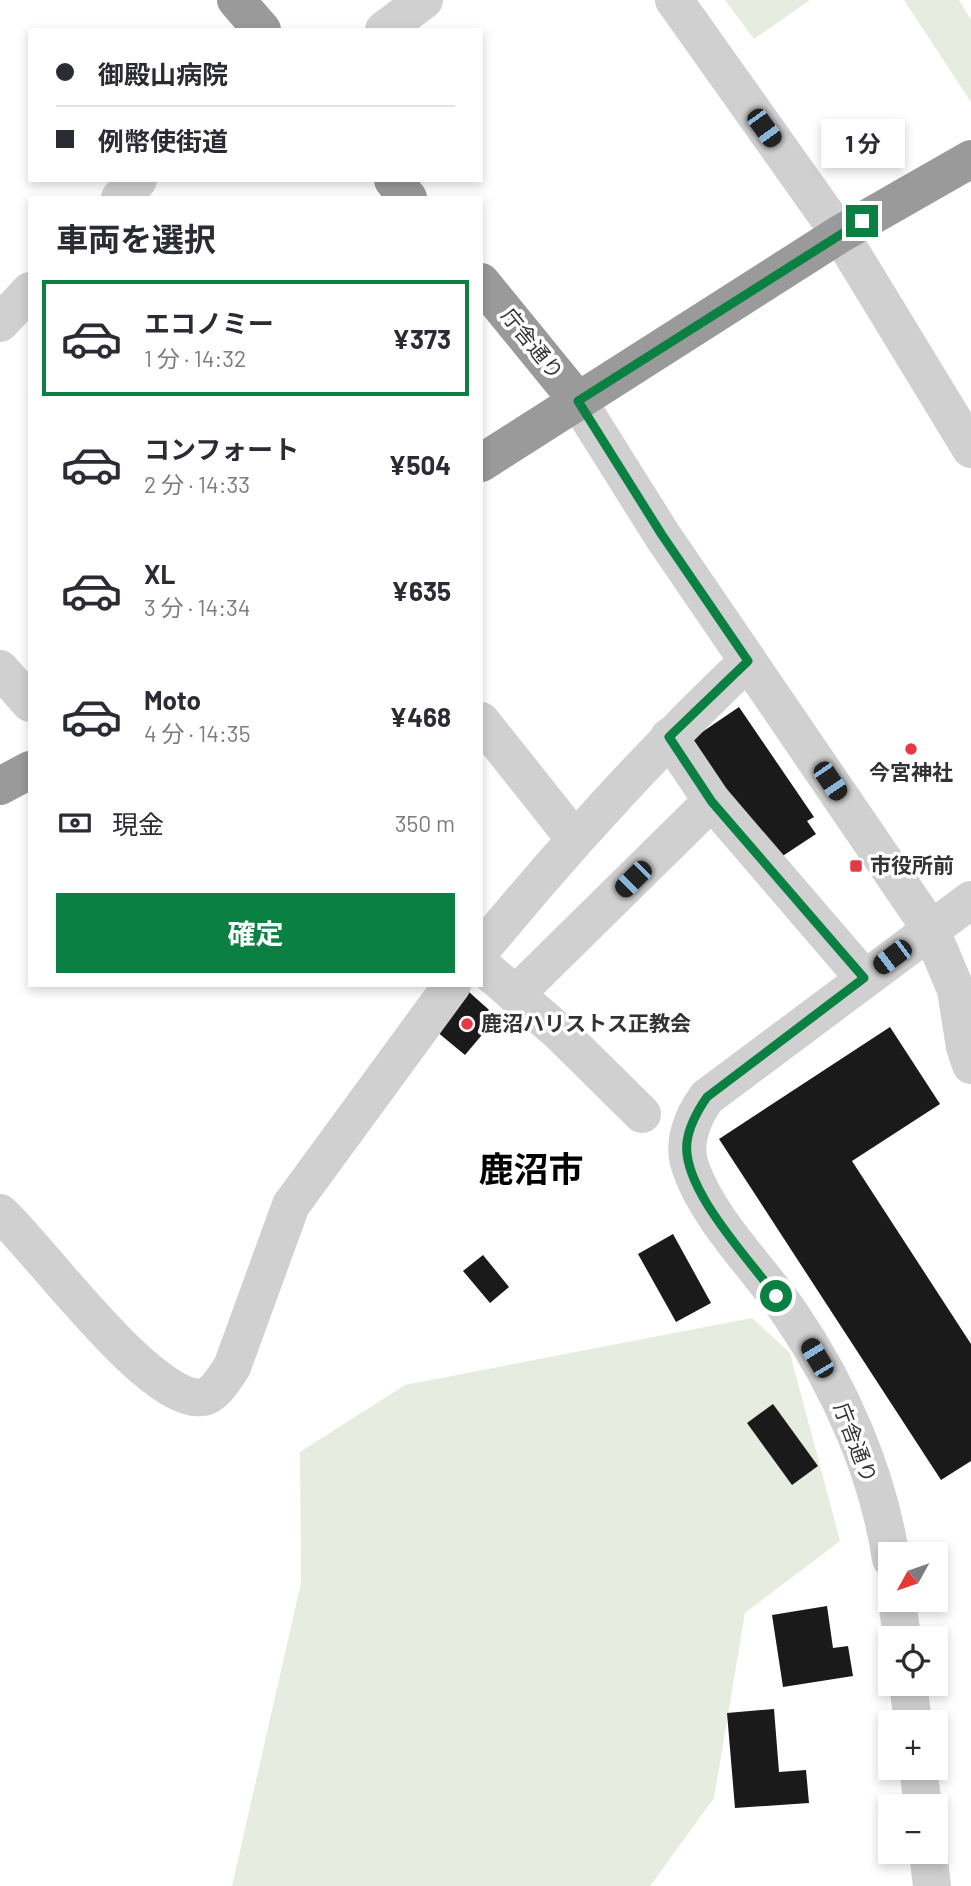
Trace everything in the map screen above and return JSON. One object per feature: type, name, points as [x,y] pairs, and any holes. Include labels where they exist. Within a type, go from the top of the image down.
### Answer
[{"type":"highway","points":[[236,0],[260,28]]},
{"type":"highway","points":[[483,462],[840,234],[971,159]]},
{"type":"highway","points":[[395,182],[406,196]]},
{"type":"highway","name":"庁舎通り","points":[[483,284],[578,401]]},
{"type":"highway","points":[[0,786],[28,772]]},
{"type":"street","points":[[387,28],[424,0]]},
{"type":"street","points":[[674,0],[840,234],[971,449]]},
{"type":"street","points":[[122,196],[136,182]]},
{"type":"street","points":[[0,323],[28,293]]},
{"type":"street","name":"庁舎通り","points":[[578,401],[662,535],[930,928],[707,1097],[697,1111],[687,1142],[689,1163],[701,1194],[792,1316],[830,1380],[861,1447],[886,1542]]},
{"type":"street","points":[[483,948],[574,838],[669,737],[748,661]]},
{"type":"street","points":[[0,669],[28,701]]},
{"type":"street","points":[[483,724],[574,838]]},
{"type":"street","points":[[669,737],[712,802],[864,978]]},
{"type":"street","points":[[515,995],[712,802]]},
{"type":"street","points":[[930,928],[971,900]]},
{"type":"street","points":[[930,928],[971,961]]},
{"type":"street","points":[[930,928],[956,990],[965,1047],[971,1065]]},
{"type":"street","points":[[483,967],[558,1031],[642,1114]]},
{"type":"street","points":[[0,1213],[113,1340],[182,1396],[204,1397],[215,1390],[232,1367],[291,1205],[443,989]]},
{"type":"street","points":[[929,1864],[932,1886]]},
{"type":"shaded area","points":[[725,0],[810,0],[754,39]]},
{"type":"shaded area","points":[[904,0],[959,0],[971,20],[971,102]]},
{"type":"shaded area","points":[[752,1318],[790,1353],[840,1541],[745,1613],[714,1798],[650,1886],[232,1886],[301,1583],[300,1452],[405,1385]]},
{"type":"building","points":[[739,707],[814,817],[807,821],[816,834],[775,861],[686,743]]},
{"type":"building","name":"鹿沼ハリストス正教会","points":[[469,992],[497,1017],[465,1055],[436,1031]]},
{"type":"building","points":[[890,1027],[940,1104],[852,1161],[971,1344],[971,1461],[941,1480],[719,1139]]},
{"type":"building","points":[[673,1234],[711,1303],[676,1322],[638,1254]]},
{"type":"building","points":[[483,1255],[509,1287],[490,1303],[463,1271]]},
{"type":"building","points":[[773,1404],[818,1466],[792,1485],[747,1423]]},
{"type":"building","points":[[827,1606],[833,1648],[848,1646],[853,1676],[783,1687],[772,1615]]},
{"type":"building","points":[[774,1709],[779,1772],[806,1770],[809,1803],[735,1808],[727,1713]]},
{"type":"place","name":"今宮神社","points":[[911,749]]},
{"type":"place","name":"市役所前","points":[[856,866]]},
{"type":"place","name":"鹿沼ハリストス正教会","points":[[467,1024]]},
{"type":"district","name":"鹿沼市","points":[[531,1170]]},
{"type":"route","points":[[776,1296],[701,1194],[689,1163],[687,1142],[697,1111],[707,1097],[864,978],[712,802],[669,737],[748,661],[662,535],[578,401],[862,221]]}]
